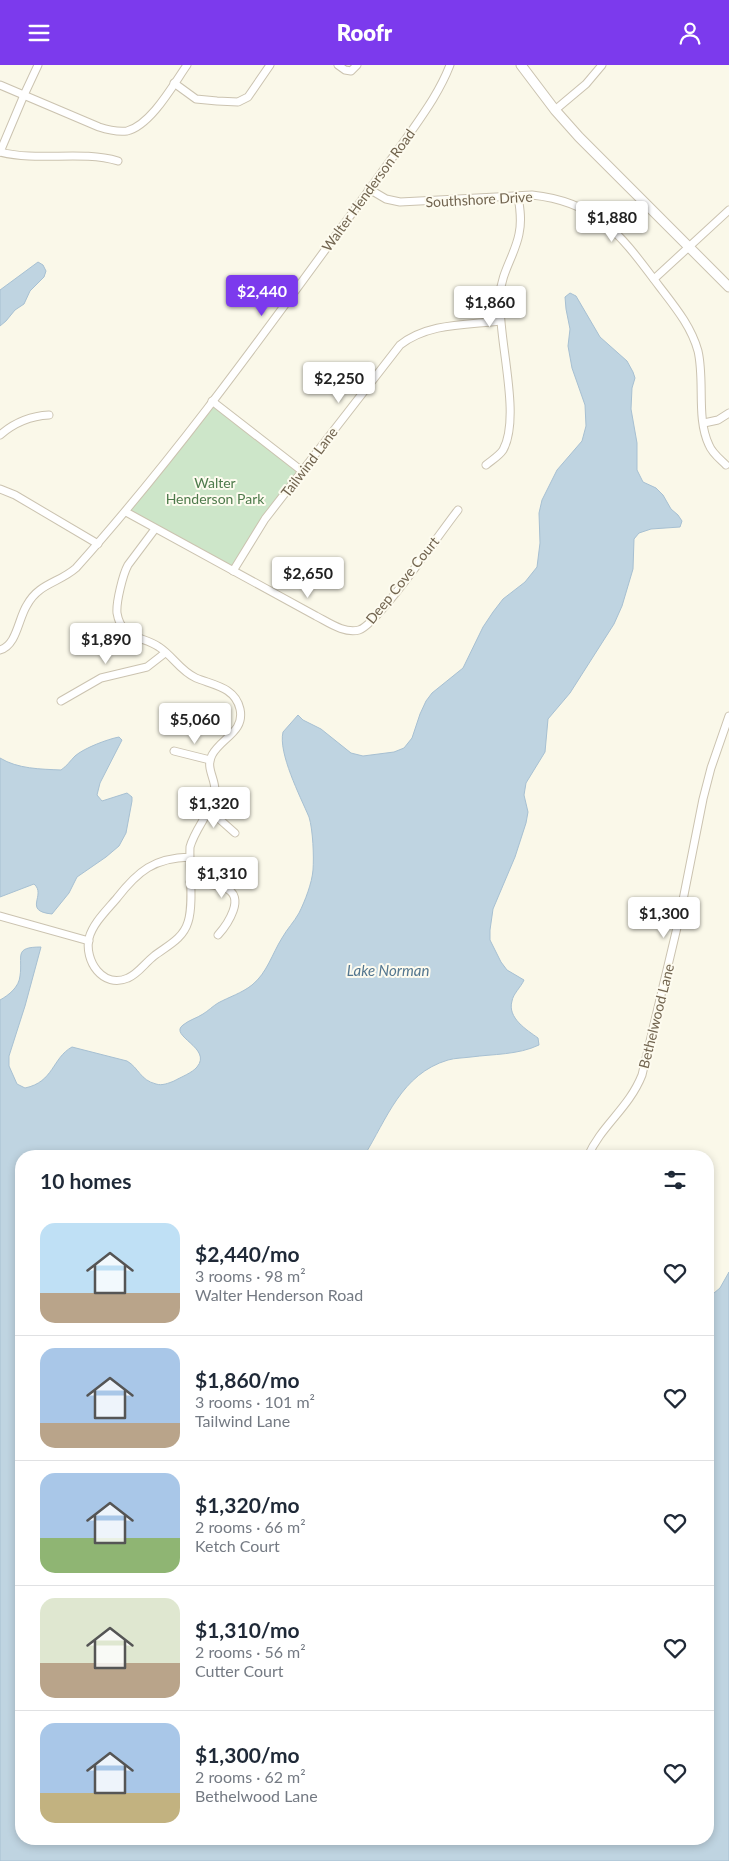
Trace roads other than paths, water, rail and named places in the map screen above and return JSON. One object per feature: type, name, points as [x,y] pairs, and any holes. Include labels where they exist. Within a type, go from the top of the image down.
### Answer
[{"type":"street","points":[[38,65],[0,152],[16,156],[103,157],[118,161]]},
{"type":"street","points":[[0,85],[99,127],[109,130],[126,131],[144,122],[187,65]]},
{"type":"street","points":[[174,83],[196,99],[238,102],[248,97],[270,65]]},
{"type":"street","points":[[338,65],[350,71],[357,65]]},
{"type":"street","name":"Walter Henderson Road","points":[[0,650],[9,645],[23,612],[32,597],[41,588],[75,569],[98,544],[126,512],[212,401],[438,93],[450,65]]},
{"type":"street","points":[[521,65],[555,110],[579,137],[729,287]]},
{"type":"street","points":[[555,110],[586,84],[602,65]]},
{"type":"street","name":"Southshore Drive","points":[[369,189],[386,199],[400,202],[532,195],[560,199],[593,214],[619,235],[684,320],[694,341],[701,371],[706,438],[710,447],[726,465]]},
{"type":"street","points":[[486,465],[500,454],[504,448],[510,425],[500,321],[500,287],[517,243],[520,227],[518,196]]},
{"type":"street","points":[[654,279],[690,248],[729,209]]},
{"type":"street","name":"Tailwind Lane","points":[[233,571],[256,532],[393,353],[408,339],[431,329],[500,321]]},
{"type":"street","points":[[212,401],[302,471]]},
{"type":"street","points":[[704,423],[718,420],[729,413]]},
{"type":"street","points":[[0,435],[15,423],[28,418],[49,415]]},
{"type":"street","points":[[0,489],[15,495],[98,544]]},
{"type":"street","name":"Deep Cove Court","points":[[126,512],[233,571],[349,631],[361,629],[372,621],[458,510]]},
{"type":"street","points":[[155,529],[128,566],[119,597],[117,615],[122,627],[127,632],[157,645],[183,671],[224,689],[237,701],[241,714],[239,724],[233,734],[217,748],[210,760],[215,792],[193,838],[190,857],[190,914],[185,929],[174,942],[153,956],[129,978],[114,980],[97,971],[91,960],[89,941],[98,922],[128,884],[139,873],[160,861],[190,857]]},
{"type":"street","points":[[61,701],[101,678],[147,667],[165,653]]},
{"type":"street","name":"Bethelwood Lane","points":[[591,1150],[633,1095],[642,1075],[680,915],[703,799],[711,768],[729,716]]},
{"type":"street","points":[[174,751],[210,760]]},
{"type":"street","points":[[208,809],[235,833]]},
{"type":"street","points":[[190,882],[228,889],[234,895],[234,908],[230,918],[218,935]]},
{"type":"street","points":[[0,915],[89,941]]},
{"type":"water","points":[[38,262],[43,265],[46,271],[44,277],[30,291],[24,304],[15,310],[0,326],[0,290]]},
{"type":"water","name":"Lake Norman","points":[[570,293],[576,296],[600,337],[627,361],[633,372],[635,378],[632,388],[631,409],[637,443],[637,470],[643,482],[656,488],[663,495],[671,509],[682,521],[680,527],[651,529],[639,533],[634,539],[633,569],[622,606],[614,624],[570,693],[548,719],[545,752],[526,783],[524,795],[528,812],[526,823],[515,857],[493,909],[490,940],[507,970],[524,980],[513,998],[512,1013],[519,1023],[538,1038],[539,1045],[514,1052],[451,1059],[432,1067],[418,1076],[397,1099],[367,1150],[15,1150],[15,1845],[714,1845],[714,1293],[720,1288],[729,1272],[729,1861],[0,1861],[0,1000],[18,984],[21,954],[23,951],[32,947],[41,947],[9,1056],[9,1066],[17,1084],[25,1088],[42,1081],[60,1057],[72,1047],[127,1061],[146,1080],[158,1085],[174,1081],[197,1067],[200,1060],[199,1054],[196,1048],[181,1034],[180,1029],[185,1023],[244,990],[257,980],[299,913],[311,881],[313,858],[310,822],[287,763],[282,741],[283,732],[298,715],[303,720],[321,729],[351,753],[363,756],[394,752],[404,748],[412,738],[426,701],[432,693],[463,668],[483,627],[493,612],[503,599],[525,582],[537,567],[540,543],[539,513],[542,500],[557,470],[582,441],[586,426],[585,405],[572,368],[568,346],[570,329],[565,297]]},
{"type":"water","points":[[119,737],[122,740],[100,783],[97,795],[102,801],[127,793],[132,797],[126,833],[119,846],[77,877],[69,893],[52,914],[38,910],[38,893],[34,884],[0,897],[0,758],[7,762],[37,769],[61,770],[84,750]]},
{"type":"park label","name":"Walter Henderson Park","points":[[215,490]]}]
